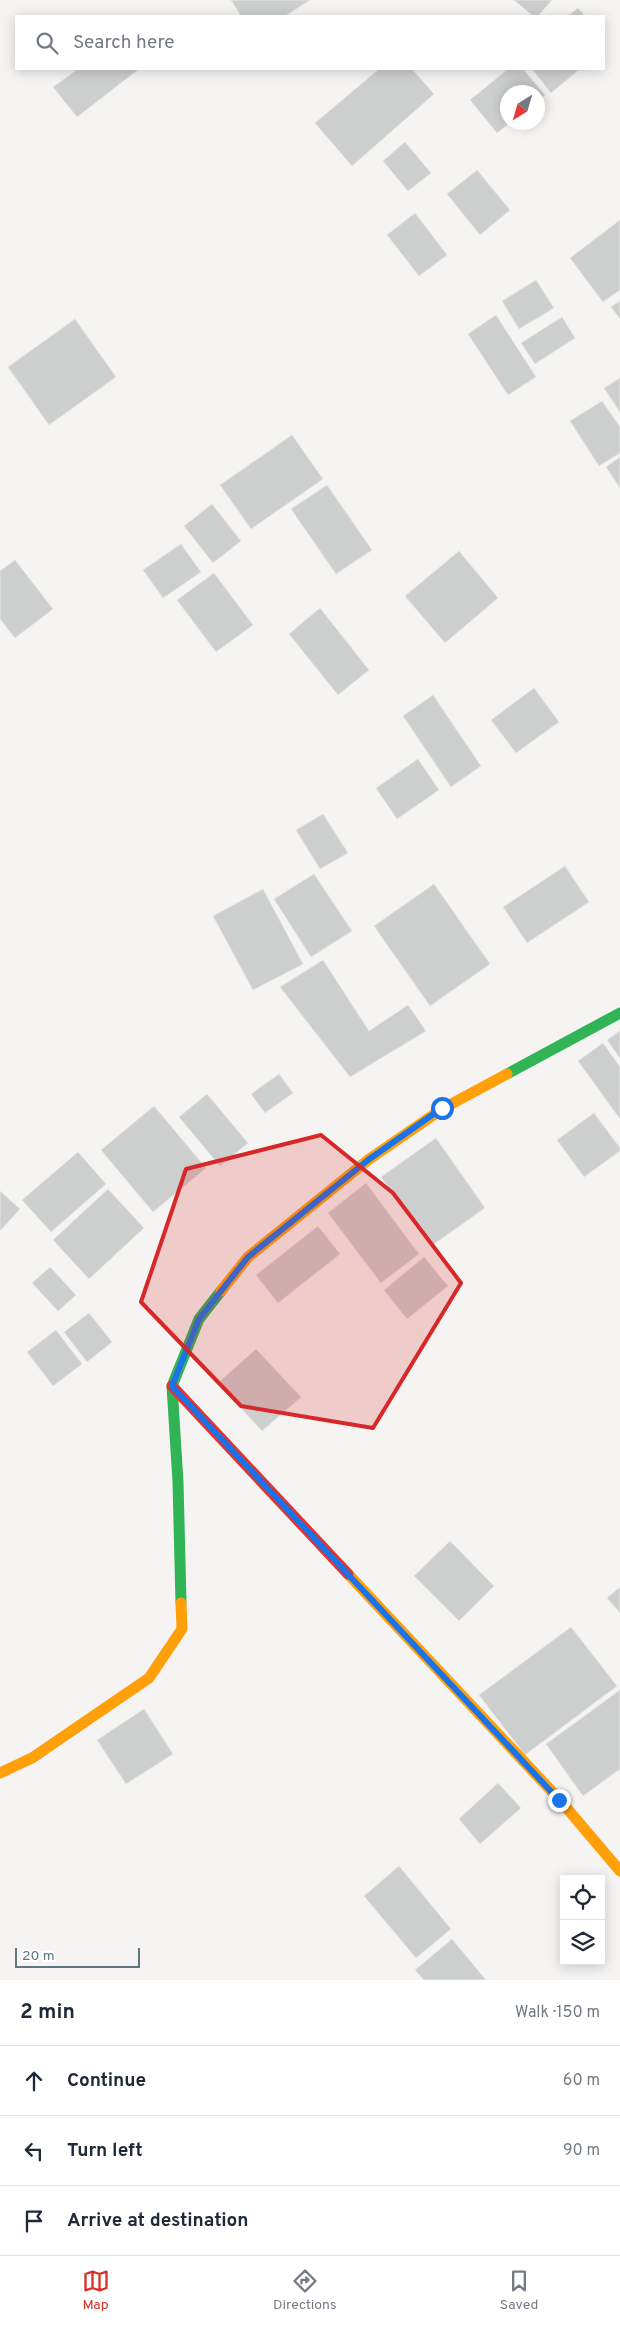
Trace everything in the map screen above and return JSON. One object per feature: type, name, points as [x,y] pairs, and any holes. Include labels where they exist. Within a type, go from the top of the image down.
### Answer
[{"type":"street","points":[[0,1773],[32,1758],[149,1678],[182,1629],[178,1482],[172,1386],[199,1319],[248,1257],[368,1160],[442,1108],[620,1013]]},
{"type":"street","points":[[172,1386],[559,1800],[620,1871]]},
{"type":"highlighted area","points":[[321,1135],[393,1193],[461,1283],[373,1428],[241,1406],[141,1302],[186,1169]]},
{"type":"building","points":[[231,0],[310,0],[287,15],[240,15]]},
{"type":"building","points":[[514,0],[552,0],[539,15],[532,15]]},
{"type":"building","points":[[578,8],[584,15],[569,15]]},
{"type":"building","points":[[77,70],[138,70],[77,117],[53,87]]},
{"type":"building","points":[[378,70],[413,70],[434,94],[352,166],[315,123]]},
{"type":"building","points":[[507,70],[524,70],[537,85],[500,85],[501,130],[497,133],[470,100]]},
{"type":"building","points":[[533,70],[579,70],[551,93]]},
{"type":"building","points":[[405,142],[431,173],[408,191],[383,161]]},
{"type":"building","points":[[477,170],[510,210],[480,235],[447,194]]},
{"type":"building","points":[[415,213],[447,255],[419,276],[387,235]]},
{"type":"building","points":[[620,220],[620,290],[603,302],[570,258]]},
{"type":"building","points":[[536,280],[554,308],[519,329],[502,301]]},
{"type":"building","points":[[620,301],[620,319],[611,307]]},
{"type":"building","points":[[496,315],[536,377],[508,395],[468,334]]},
{"type":"building","points":[[562,317],[575,338],[535,364],[521,343]]},
{"type":"building","points":[[75,319],[116,377],[49,425],[8,367]]},
{"type":"building","points":[[620,378],[620,412],[604,388]]},
{"type":"building","points":[[602,401],[620,427],[620,453],[599,466],[570,421]]},
{"type":"building","points":[[292,435],[323,479],[251,529],[220,485]]},
{"type":"building","points":[[620,457],[620,488],[606,467]]},
{"type":"building","points":[[327,485],[372,550],[336,574],[291,509]]},
{"type":"building","points":[[212,504],[241,541],[213,563],[184,526]]},
{"type":"building","points":[[181,544],[201,572],[163,598],[143,570]]},
{"type":"building","points":[[459,551],[498,598],[445,643],[405,596]]},
{"type":"building","points":[[15,560],[53,609],[15,638],[0,619],[0,571]]},
{"type":"building","points":[[214,573],[253,625],[216,652],[177,600]]},
{"type":"building","points":[[320,608],[369,670],[338,695],[289,634]]},
{"type":"building","points":[[534,688],[559,722],[516,753],[491,720]]},
{"type":"building","points":[[433,695],[481,766],[451,787],[403,716]]},
{"type":"building","points":[[418,759],[439,790],[397,819],[376,788]]},
{"type":"building","points":[[323,814],[348,853],[320,869],[296,830]]},
{"type":"building","points":[[565,866],[589,902],[527,943],[503,907]]},
{"type":"building","points":[[314,874],[352,931],[311,957],[274,899]]},
{"type":"building","points":[[434,884],[490,964],[430,1006],[374,926]]},
{"type":"building","points":[[263,889],[303,964],[253,990],[213,916]]},
{"type":"building","points":[[323,960],[369,1031],[408,1005],[426,1031],[350,1077],[280,987]]},
{"type":"building","points":[[620,1031],[620,1058],[607,1040]]},
{"type":"building","points":[[603,1043],[620,1067],[620,1119],[578,1061]]},
{"type":"building","points":[[279,1074],[293,1093],[265,1113],[251,1094]]},
{"type":"building","points":[[207,1094],[248,1143],[220,1166],[179,1117]]},
{"type":"building","points":[[154,1106],[206,1168],[153,1212],[101,1150]]},
{"type":"building","points":[[594,1113],[620,1148],[620,1151],[584,1177],[557,1140]]},
{"type":"building","points":[[436,1138],[485,1208],[431,1246],[381,1177]]},
{"type":"building","points":[[78,1152],[106,1184],[51,1232],[22,1200]]},
{"type":"building","points":[[366,1183],[419,1254],[381,1283],[328,1213]]},
{"type":"building","points":[[108,1189],[144,1228],[89,1279],[53,1240]]},
{"type":"building","points":[[0,1191],[20,1209],[0,1231]]},
{"type":"building","points":[[318,1226],[340,1254],[278,1303],[256,1275]]},
{"type":"building","points":[[424,1257],[448,1286],[407,1319],[384,1290]]},
{"type":"building","points":[[50,1267],[76,1295],[58,1311],[32,1283]]},
{"type":"building","points":[[89,1313],[112,1342],[87,1362],[64,1332]]},
{"type":"building","points":[[56,1330],[82,1364],[53,1386],[27,1352]]},
{"type":"building","points":[[256,1349],[301,1397],[262,1431],[218,1383]]},
{"type":"building","points":[[450,1541],[494,1586],[459,1621],[414,1576]]},
{"type":"building","points":[[620,1587],[620,1613],[607,1598]]},
{"type":"building","points":[[571,1627],[617,1686],[525,1755],[479,1695]]},
{"type":"building","points":[[620,1690],[620,1769],[583,1796],[546,1744]]},
{"type":"building","points":[[144,1709],[173,1754],[126,1784],[97,1740]]},
{"type":"building","points":[[498,1783],[521,1808],[480,1844],[459,1819]]},
{"type":"building","points":[[399,1866],[451,1929],[416,1958],[364,1896]]},
{"type":"building","points":[[452,1939],[486,1980],[424,1980],[415,1970]]},
{"type":"traffic: fast","points":[[507,1074],[620,1013]]},
{"type":"traffic: fast","points":[[181,1603],[178,1482],[172,1386],[199,1319],[221,1291]]},
{"type":"traffic: slow","points":[[221,1291],[248,1257],[368,1160],[442,1109],[507,1074]]},
{"type":"traffic: slow","points":[[348,1574],[559,1799],[620,1871]]},
{"type":"traffic: slow","points":[[0,1773],[32,1758],[149,1678],[182,1629],[181,1603]]},
{"type":"traffic: jam","points":[[172,1386],[348,1574]]},
{"type":"route","points":[[442,1108],[368,1160],[248,1257],[199,1319],[172,1386],[559,1800]]}]
